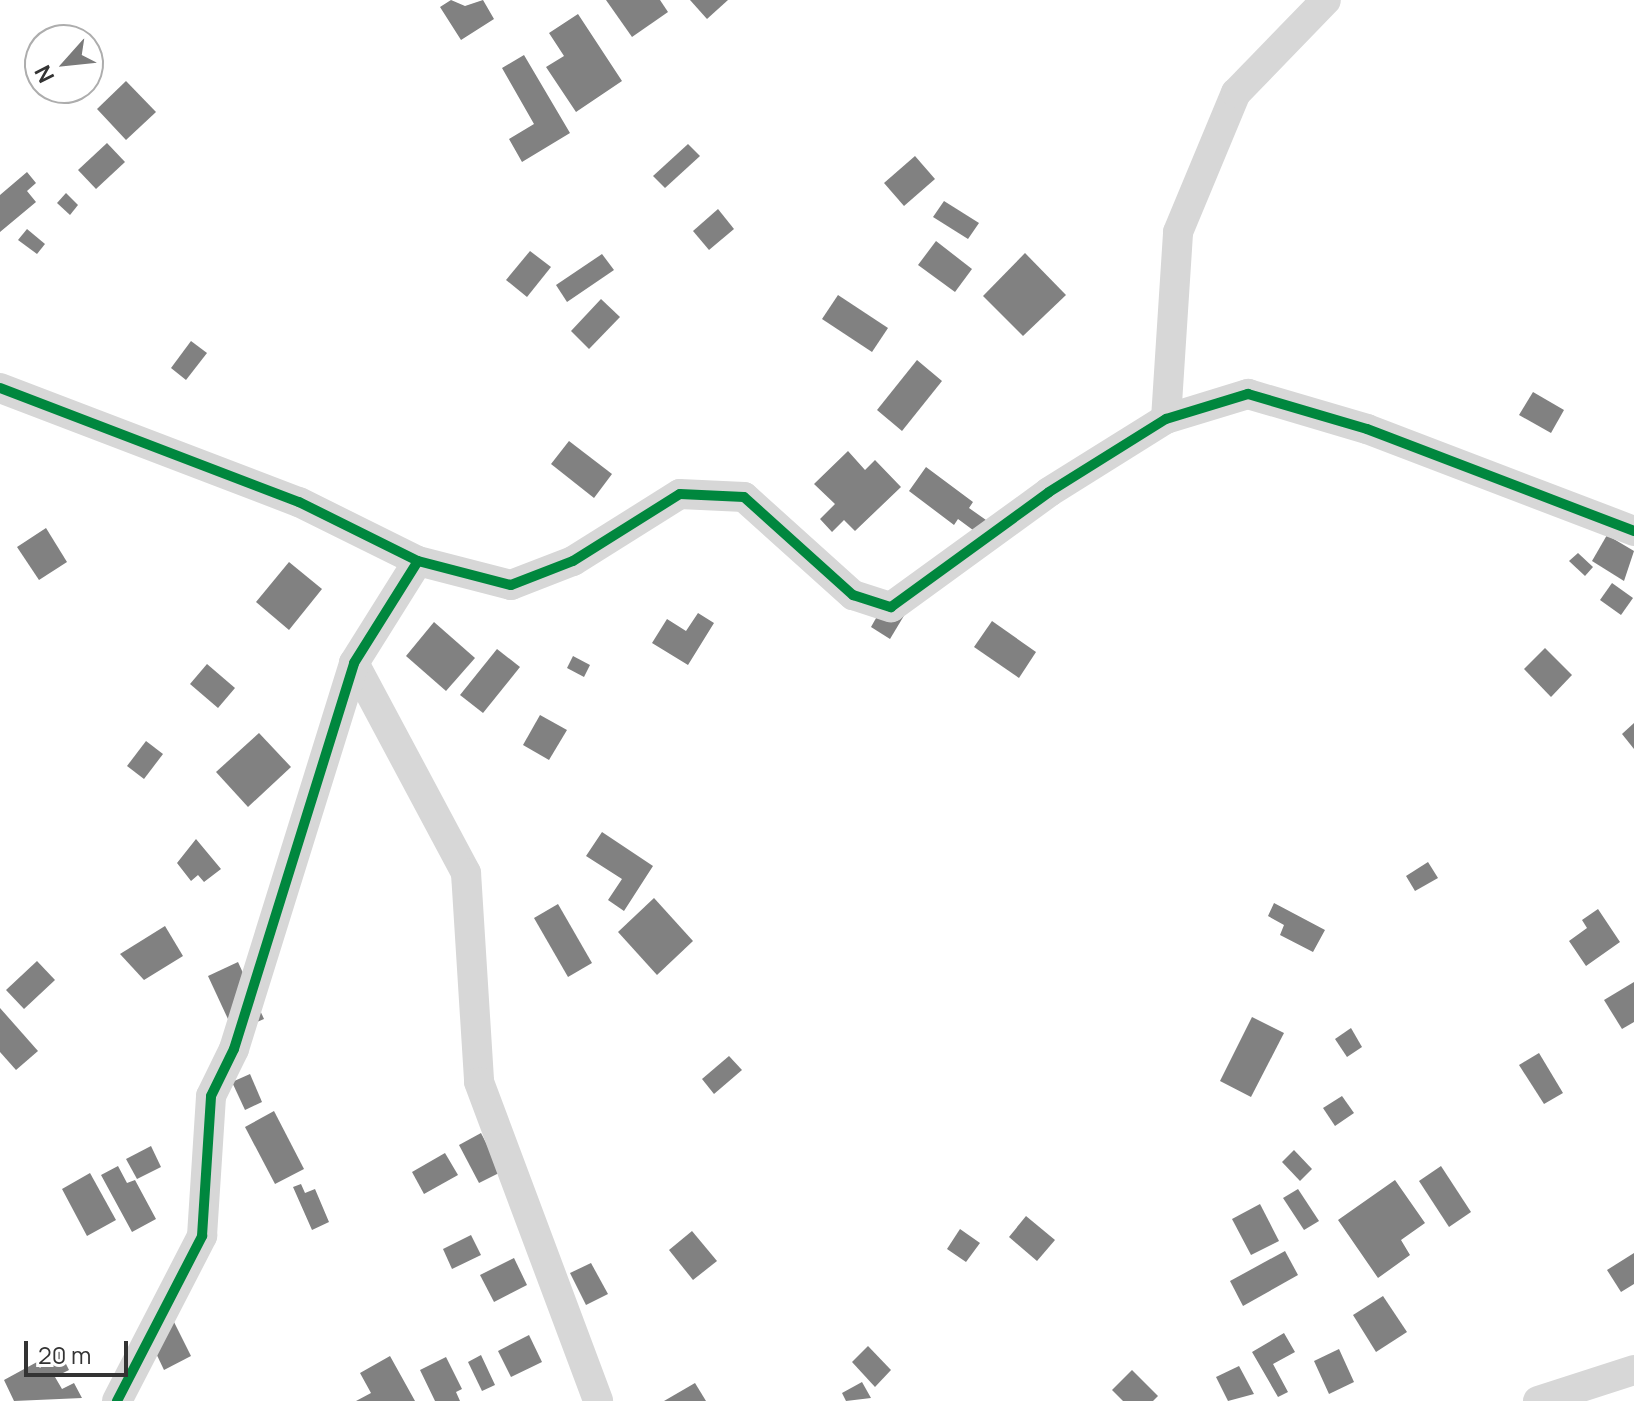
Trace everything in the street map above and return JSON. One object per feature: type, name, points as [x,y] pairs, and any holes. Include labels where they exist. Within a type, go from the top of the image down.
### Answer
[{"type":"street","points":[[1166,419],[1178,232],[1236,93],[1326,0]]},
{"type":"street","points":[[0,388],[299,502],[418,561],[511,585],[573,561],[680,494],[744,497],[853,595],[891,607],[1049,492],[1166,419],[1248,394],[1367,429],[1634,531]]},
{"type":"street","points":[[117,1401],[202,1236],[211,1096],[234,1049],[354,663],[418,561]]},
{"type":"street","points":[[354,663],[466,873],[479,1082],[598,1401]]},
{"type":"street","points":[[1538,1401],[1634,1370]]},
{"type":"building","points":[[451,0],[465,6],[483,0],[494,19],[461,40],[440,7]]},
{"type":"building","points":[[606,0],[660,0],[668,12],[632,37]]},
{"type":"building","points":[[690,0],[728,0],[707,19]]},
{"type":"building","points":[[578,14],[622,81],[576,112],[546,67],[564,56],[549,33]]},
{"type":"building","points":[[524,55],[570,133],[522,162],[509,139],[534,124],[502,68]]},
{"type":"building","points":[[126,81],[156,112],[126,140],[97,109]]},
{"type":"building","points":[[107,143],[125,162],[96,189],[78,170]]},
{"type":"building","points":[[688,144],[700,156],[665,188],[653,176]]},
{"type":"building","points":[[915,156],[935,179],[904,206],[884,183]]},
{"type":"building","points":[[27,172],[36,183],[27,191],[36,202],[0,232],[0,195]]},
{"type":"building","points":[[66,193],[78,205],[70,215],[57,203]]},
{"type":"building","points":[[944,201],[979,223],[968,239],[933,217]]},
{"type":"building","points":[[718,209],[734,229],[709,250],[693,231]]},
{"type":"building","points":[[27,229],[45,244],[37,254],[18,240]]},
{"type":"building","points":[[936,241],[972,269],[955,292],[918,265]]},
{"type":"building","points":[[530,251],[551,267],[527,297],[506,280]]},
{"type":"building","points":[[1025,253],[1066,295],[1023,336],[983,296]]},
{"type":"building","points":[[602,254],[614,270],[567,302],[556,285]]},
{"type":"building","points":[[838,295],[888,328],[872,352],[822,319]]},
{"type":"building","points":[[601,299],[620,317],[589,349],[571,331]]},
{"type":"building","points":[[191,341],[207,353],[186,380],[171,368]]},
{"type":"building","points":[[917,360],[942,381],[902,431],[877,410]]},
{"type":"building","points":[[1533,392],[1564,410],[1551,433],[1519,415]]},
{"type":"building","points":[[569,441],[612,474],[594,498],[551,464]]},
{"type":"building","points":[[848,451],[865,470],[875,460],[901,487],[855,531],[844,520],[832,532],[820,519],[835,504],[814,484]]},
{"type":"building","points":[[926,467],[973,502],[969,508],[986,520],[977,533],[958,519],[954,525],[909,491]]},
{"type":"building","points":[[46,528],[67,562],[39,580],[17,547]]},
{"type":"building","points":[[1607,535],[1634,551],[1624,581],[1592,561]]},
{"type":"building","points":[[1578,553],[1593,567],[1585,576],[1569,561]]},
{"type":"building","points":[[289,562],[322,589],[289,630],[256,602]]},
{"type":"building","points":[[1612,583],[1633,598],[1621,615],[1600,600]]},
{"type":"building","points":[[888,597],[908,609],[890,639],[871,627]]},
{"type":"building","points":[[698,613],[714,623],[688,665],[652,643],[667,619],[686,631]]},
{"type":"building","points":[[992,621],[1036,652],[1019,678],[974,647]]},
{"type":"building","points":[[434,622],[475,658],[446,691],[406,656]]},
{"type":"building","points":[[1545,648],[1572,675],[1551,697],[1524,669]]},
{"type":"building","points":[[497,649],[520,667],[483,713],[460,695]]},
{"type":"building","points":[[573,656],[590,665],[584,677],[567,668]]},
{"type":"building","points":[[207,664],[235,688],[218,708],[190,684]]},
{"type":"building","points":[[540,715],[567,730],[549,760],[523,745]]},
{"type":"building","points":[[1634,723],[1634,749],[1622,734]]},
{"type":"building","points":[[259,733],[291,767],[248,807],[216,772]]},
{"type":"building","points":[[146,741],[163,754],[144,779],[127,766]]},
{"type":"building","points":[[602,832],[653,866],[624,911],[608,900],[622,879],[586,856]]},
{"type":"building","points":[[196,839],[221,869],[204,882],[198,875],[191,881],[177,863]]},
{"type":"building","points":[[1428,862],[1438,878],[1415,891],[1406,876]]},
{"type":"building","points":[[654,898],[693,941],[657,975],[618,932]]},
{"type":"building","points":[[1274,903],[1325,930],[1313,952],[1280,935],[1284,925],[1268,916]]},
{"type":"building","points":[[558,904],[592,963],[568,977],[534,918]]},
{"type":"building","points":[[1598,909],[1620,942],[1586,966],[1569,941],[1587,928],[1582,920]]},
{"type":"building","points":[[165,926],[183,956],[144,980],[120,954]]},
{"type":"building","points":[[37,961],[55,980],[24,1009],[6,990]]},
{"type":"building","points":[[238,962],[264,1019],[234,1032],[208,976]]},
{"type":"building","points":[[1634,982],[1634,1022],[1622,1029],[1604,1000]]},
{"type":"building","points":[[0,1008],[38,1051],[16,1070],[0,1052]]},
{"type":"building","points":[[1252,1017],[1284,1033],[1251,1097],[1220,1081]]},
{"type":"building","points":[[1351,1028],[1362,1047],[1347,1057],[1335,1039]]},
{"type":"building","points":[[1539,1053],[1563,1093],[1544,1104],[1519,1065]]},
{"type":"building","points":[[729,1056],[742,1070],[714,1094],[702,1079]]},
{"type":"building","points":[[250,1074],[262,1102],[245,1110],[232,1082]]},
{"type":"building","points":[[1342,1096],[1354,1113],[1335,1126],[1323,1108]]},
{"type":"building","points":[[274,1111],[304,1169],[275,1184],[245,1127]]},
{"type":"building","points":[[481,1133],[501,1172],[479,1183],[459,1145]]},
{"type":"building","points":[[151,1146],[161,1167],[137,1179],[126,1159]]},
{"type":"building","points":[[1294,1150],[1312,1169],[1300,1181],[1282,1162]]},
{"type":"building","points":[[445,1153],[458,1175],[424,1194],[412,1172]]},
{"type":"building","points":[[118,1166],[127,1183],[135,1180],[156,1219],[132,1232],[101,1175]]},
{"type":"building","points":[[1441,1166],[1471,1212],[1449,1227],[1419,1181]]},
{"type":"building","points":[[90,1173],[116,1220],[87,1236],[62,1189]]},
{"type":"building","points":[[1395,1180],[1425,1223],[1401,1240],[1410,1255],[1378,1278],[1338,1220]]},
{"type":"building","points":[[301,1184],[305,1193],[315,1189],[329,1222],[312,1230],[293,1187]]},
{"type":"building","points":[[1298,1189],[1319,1221],[1304,1230],[1283,1198]]},
{"type":"building","points":[[1260,1204],[1279,1241],[1251,1255],[1232,1219]]},
{"type":"building","points":[[1026,1216],[1055,1240],[1037,1261],[1009,1237]]},
{"type":"building","points":[[960,1229],[980,1243],[966,1262],[947,1249]]},
{"type":"building","points":[[692,1231],[717,1261],[693,1280],[669,1250]]},
{"type":"building","points":[[471,1235],[481,1255],[452,1269],[443,1249]]},
{"type":"building","points":[[1285,1251],[1298,1275],[1243,1306],[1230,1281]]},
{"type":"building","points":[[1634,1253],[1634,1284],[1621,1292],[1607,1270]]},
{"type":"building","points":[[514,1258],[527,1285],[494,1302],[480,1275]]},
{"type":"building","points":[[591,1263],[608,1294],[586,1305],[570,1273]]},
{"type":"building","points":[[1383,1296],[1407,1332],[1376,1352],[1353,1315]]},
{"type":"building","points":[[170,1314],[191,1356],[164,1370],[144,1328]]},
{"type":"building","points":[[1284,1333],[1295,1352],[1273,1364],[1288,1392],[1278,1397],[1252,1352]]},
{"type":"building","points":[[529,1335],[542,1362],[511,1377],[498,1351]]},
{"type":"building","points":[[868,1346],[891,1370],[875,1387],[852,1362]]},
{"type":"building","points":[[1339,1349],[1354,1382],[1329,1394],[1314,1361]]},
{"type":"building","points":[[59,1350],[69,1370],[55,1377],[62,1389],[74,1383],[82,1398],[14,1401],[4,1380]]},
{"type":"building","points":[[481,1355],[495,1385],[482,1391],[468,1362]]},
{"type":"building","points":[[390,1356],[415,1401],[356,1401],[371,1393],[360,1373]]},
{"type":"building","points":[[446,1357],[462,1389],[456,1392],[460,1401],[435,1401],[420,1370]]},
{"type":"building","points":[[1239,1366],[1254,1394],[1228,1401],[1216,1377]]},
{"type":"building","points":[[1132,1370],[1158,1396],[1153,1401],[1123,1401],[1112,1390]]},
{"type":"building","points":[[862,1382],[871,1398],[846,1401],[842,1393]]},
{"type":"building","points":[[695,1383],[706,1401],[664,1401]]},
{"type":"cycle path","points":[[0,388],[299,502],[418,561],[511,585],[573,561],[680,494],[744,497],[853,595],[891,607],[1049,492],[1166,419],[1248,394],[1367,429],[1634,531]]},
{"type":"cycle path","points":[[117,1401],[202,1236],[211,1096],[234,1049],[354,663],[418,561]]}]
